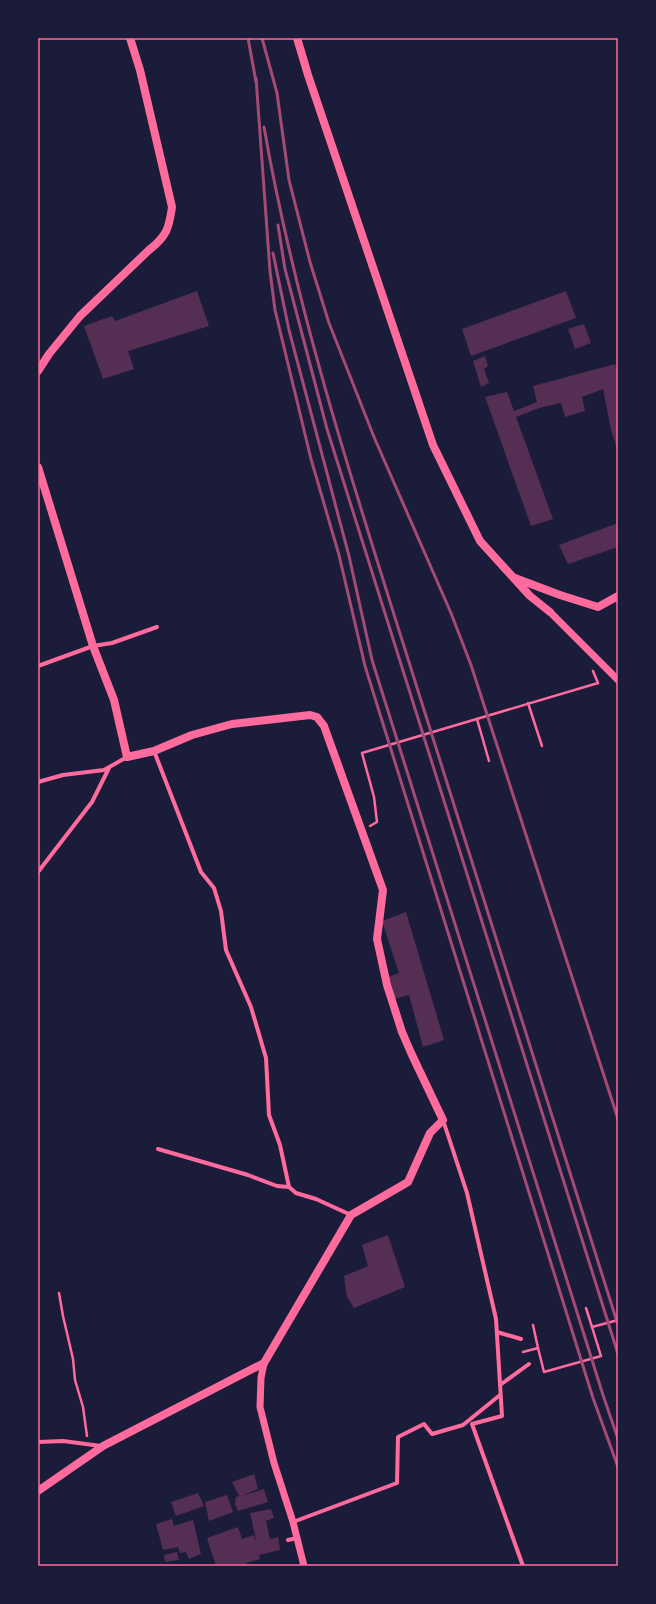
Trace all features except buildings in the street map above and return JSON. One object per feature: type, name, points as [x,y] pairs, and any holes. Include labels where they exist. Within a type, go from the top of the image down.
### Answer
[{"type":"main road","points":[[38,371],[49,354],[80,316],[149,250],[162,240],[170,224],[172,207],[140,70],[130,38]]},
{"type":"main road","points":[[297,38],[371,264],[433,445],[480,541],[530,596],[550,612]]},
{"type":"main road","points":[[38,467],[93,646],[114,700],[127,757],[154,751],[192,735],[232,724],[310,715],[317,717],[324,726],[383,890],[377,939],[387,985],[402,1032],[443,1120],[430,1133],[408,1182],[351,1215],[264,1363],[103,1446],[38,1491]]},
{"type":"main road","points":[[512,576],[560,595],[598,607],[618,596]]},
{"type":"street","points":[[550,612],[618,680]]},
{"type":"street","points":[[38,666],[93,646],[112,643],[157,627]]},
{"type":"street","points":[[154,751],[201,872],[214,888],[221,911],[226,950],[251,1007],[266,1058],[269,1116],[280,1144],[289,1187]]},
{"type":"street","points":[[38,782],[63,775],[104,770],[127,757]]},
{"type":"street","points":[[38,872],[92,802],[109,768]]},
{"type":"street","points":[[443,1120],[467,1193],[496,1319],[502,1416],[472,1424],[523,1566]]},
{"type":"street","points":[[158,1149],[248,1175],[267,1183],[289,1187],[296,1193],[316,1199],[351,1215]]},
{"type":"street","points":[[497,1332],[521,1339]]},
{"type":"street","points":[[264,1363],[261,1378],[260,1407],[274,1463],[293,1522],[304,1566]]},
{"type":"street","points":[[500,1385],[529,1364]]},
{"type":"street","points":[[293,1522],[397,1483],[398,1437],[424,1424],[432,1434],[463,1425],[500,1395]]},
{"type":"street","points":[[38,1442],[63,1441],[103,1446]]},
{"type":"street","points":[[288,1540],[297,1538]]},
{"type":"path","points":[[362,830],[377,822],[374,797],[362,753],[598,683]]},
{"type":"path","points":[[528,703],[542,746]]},
{"type":"path","points":[[477,719],[489,761]]},
{"type":"path","points":[[59,1293],[73,1360],[75,1380],[83,1407],[87,1444]]},
{"type":"path","points":[[532,1326],[544,1372],[601,1356],[586,1308]]},
{"type":"path","points":[[592,1327],[618,1320]]},
{"type":"path","points":[[521,1339],[523,1352],[529,1364]]},
{"type":"path","points":[[523,1352],[538,1348]]},
{"type":"railway","points":[[248,38],[256,82]]},
{"type":"railway","points":[[262,38],[277,93],[289,180],[310,262],[329,323],[374,437],[451,613],[471,665],[618,1119]]},
{"type":"railway","points":[[256,78],[270,271],[275,310],[311,459],[339,555],[365,666],[593,1398],[618,1467]]},
{"type":"railway","points":[[264,127],[293,267],[350,474],[618,1325]]},
{"type":"railway","points":[[278,225],[285,269],[327,429],[618,1354]]},
{"type":"railway","points":[[273,253],[289,330],[349,556],[372,660],[618,1439]]}]
